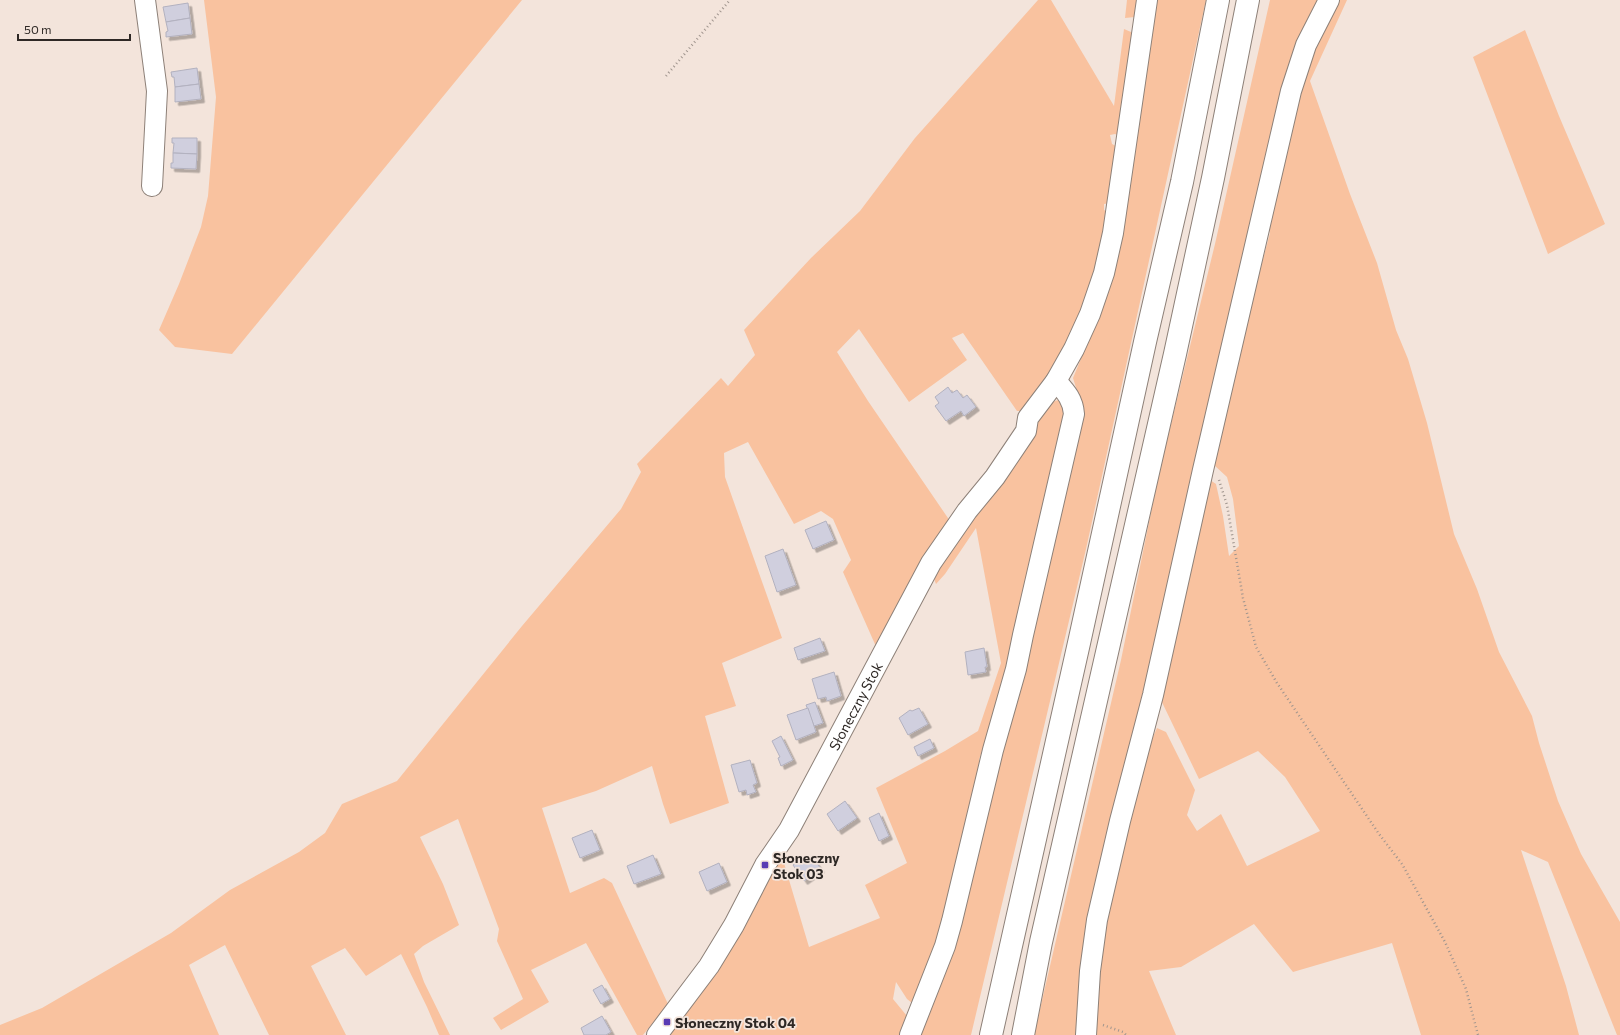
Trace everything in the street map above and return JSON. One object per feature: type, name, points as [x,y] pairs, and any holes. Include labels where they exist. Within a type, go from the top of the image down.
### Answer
[{"type":"highway","points":[[991,1035],[1182,182],[1218,0]]},
{"type":"highway","points":[[1023,1035],[1041,942],[1210,193],[1248,0]]},
{"type":"street","points":[[145,0],[157,91],[152,186]]},
{"type":"street","name":"Słoneczny Stok","points":[[657,1035],[709,966],[734,925],[764,865],[789,830],[931,563],[1026,431],[1028,418],[1056,381],[1074,349],[1090,314],[1104,272],[1113,233],[1147,0]]},
{"type":"street","points":[[1087,1029],[1090,971],[1096,920],[1153,695],[1203,470],[1291,91],[1306,45],[1329,0]]},
{"type":"street","points":[[910,1035],[945,946],[952,921],[993,750],[1016,669],[1072,421],[1073,405],[1068,395],[1056,381]]},
{"type":"path","points":[[666,76],[730,0]]},
{"type":"path","points":[[1203,470],[1219,480],[1227,505],[1243,598],[1256,647],[1277,683],[1379,834],[1402,864],[1445,942],[1466,989],[1478,1035]]},
{"type":"path","points":[[1087,1029],[1106,1025],[1123,1032],[1126,1035]]},
{"type":"shaded area","points":[[204,0],[522,0],[232,354],[175,347],[159,330],[201,227],[208,196],[216,97]]},
{"type":"shaded area","points":[[1038,0],[1051,0],[1114,106],[1124,29],[1135,35],[1120,136],[1115,134],[1110,135],[1112,144],[1118,147],[1111,203],[1104,204],[1104,210],[1109,213],[1093,280],[1077,328],[1027,411],[1017,411],[963,333],[952,338],[967,360],[909,402],[859,329],[837,352],[868,401],[950,521],[878,651],[843,572],[851,560],[833,519],[821,511],[794,524],[748,442],[724,453],[725,477],[782,638],[722,663],[736,706],[705,716],[729,803],[670,824],[652,766],[596,791],[542,808],[570,893],[604,878],[612,883],[668,1004],[643,1035],[637,1035],[586,943],[531,970],[549,1002],[501,1030],[493,1018],[523,999],[497,941],[499,929],[458,819],[420,837],[443,884],[459,925],[423,946],[414,954],[424,982],[450,1035],[439,1035],[401,954],[366,976],[345,948],[311,966],[346,1035],[269,1035],[225,945],[189,965],[219,1035],[0,1035],[0,1025],[42,1008],[171,933],[230,890],[299,852],[325,833],[342,804],[397,781],[522,626],[621,509],[641,472],[637,464],[721,378],[728,386],[755,355],[744,330],[811,258],[860,211],[915,138]]},
{"type":"shaded area","points":[[1127,0],[1139,0],[1135,17],[1125,18]]},
{"type":"shaded area","points":[[1155,0],[1206,0],[1086,549],[971,1035],[918,1035],[1082,407],[1073,378],[1104,303],[1119,244]]},
{"type":"shaded area","points":[[1270,0],[1323,0],[1078,1035],[1034,1035],[1121,660],[1159,473],[1215,244]]},
{"type":"shaded area","points":[[1335,0],[1347,0],[1310,81],[1350,194],[1377,263],[1396,330],[1408,359],[1427,423],[1454,534],[1477,589],[1499,652],[1532,716],[1539,743],[1558,801],[1581,854],[1620,922],[1620,1035],[1617,1035],[1548,862],[1521,850],[1566,986],[1579,1035],[1421,1035],[1392,943],[1293,972],[1254,924],[1181,967],[1149,971],[1176,1035],[1093,1035],[1101,953],[1125,829],[1148,748],[1157,728],[1166,732],[1195,790],[1187,815],[1197,831],[1221,814],[1247,866],[1320,831],[1285,777],[1258,751],[1199,779],[1159,696],[1210,480],[1216,484],[1223,516],[1229,556],[1239,546],[1233,499],[1227,477],[1214,465],[1255,289],[1270,233],[1267,225],[1289,120],[1312,51]]},
{"type":"shaded area","points":[[1525,30],[1559,116],[1605,224],[1548,254],[1473,57]]},
{"type":"shaded area","points":[[1058,400],[1065,406],[1066,419],[1010,662],[979,760],[984,770],[946,923],[912,1003],[907,999],[896,982],[893,999],[907,1016],[903,1035],[666,1035],[781,853],[809,947],[880,918],[865,885],[907,863],[876,788],[945,751],[978,731],[1001,663],[976,528],[945,574],[936,584],[933,576],[1050,403]]},
{"type":"building","points":[[188,3],[190,18],[166,22],[163,7]]},
{"type":"building","points":[[190,18],[192,34],[166,37],[166,32],[168,31],[166,22]]},
{"type":"building","points":[[197,68],[199,84],[175,87],[174,77],[172,77],[171,72]]},
{"type":"building","points":[[199,84],[201,99],[175,102],[175,87]]},
{"type":"building","points":[[172,138],[197,138],[197,154],[173,153],[174,143],[172,143]]},
{"type":"building","points":[[173,153],[197,154],[196,169],[171,168],[171,163],[173,163]]},
{"type":"building","points":[[948,387],[952,393],[957,390],[963,398],[967,395],[976,407],[964,416],[961,411],[946,421],[935,406],[939,403],[935,397]]},
{"type":"building","points":[[826,521],[834,540],[813,549],[805,530]]},
{"type":"building","points":[[783,549],[796,585],[777,592],[765,556]]},
{"type":"building","points":[[820,638],[825,651],[798,660],[794,648]]},
{"type":"building","points":[[984,648],[987,667],[985,667],[986,672],[968,675],[965,652]]},
{"type":"building","points":[[834,672],[841,696],[827,701],[826,697],[818,699],[812,679]]},
{"type":"building","points":[[815,702],[823,723],[814,726],[806,705]]},
{"type":"building","points":[[808,708],[816,732],[796,740],[787,715]]},
{"type":"building","points":[[919,708],[928,724],[908,735],[899,718],[910,710],[912,711]]},
{"type":"building","points":[[781,736],[793,760],[781,766],[778,758],[780,757],[772,741]]},
{"type":"building","points":[[930,739],[934,748],[918,756],[914,747]]},
{"type":"building","points":[[750,760],[757,783],[753,785],[756,792],[747,795],[746,790],[739,792],[731,765]]},
{"type":"building","points":[[845,801],[857,818],[838,831],[827,814]]},
{"type":"building","points":[[879,813],[889,836],[879,841],[869,818]]},
{"type":"building","points":[[592,830],[600,850],[580,858],[572,838]]},
{"type":"building","points":[[653,855],[661,874],[634,884],[627,866]]},
{"type":"building","points":[[805,856],[809,862],[813,858],[821,869],[804,881],[793,865]]},
{"type":"building","points":[[719,863],[727,882],[707,891],[699,872]]},
{"type":"building","points":[[602,985],[610,999],[601,1004],[593,990]]},
{"type":"building","points":[[602,1016],[611,1032],[606,1035],[584,1035],[581,1028]]},
{"type":"place","name":"Słoneczny Stok 03","points":[[765,865]]},
{"type":"place","name":"Słoneczny Stok 04","points":[[667,1022]]}]
